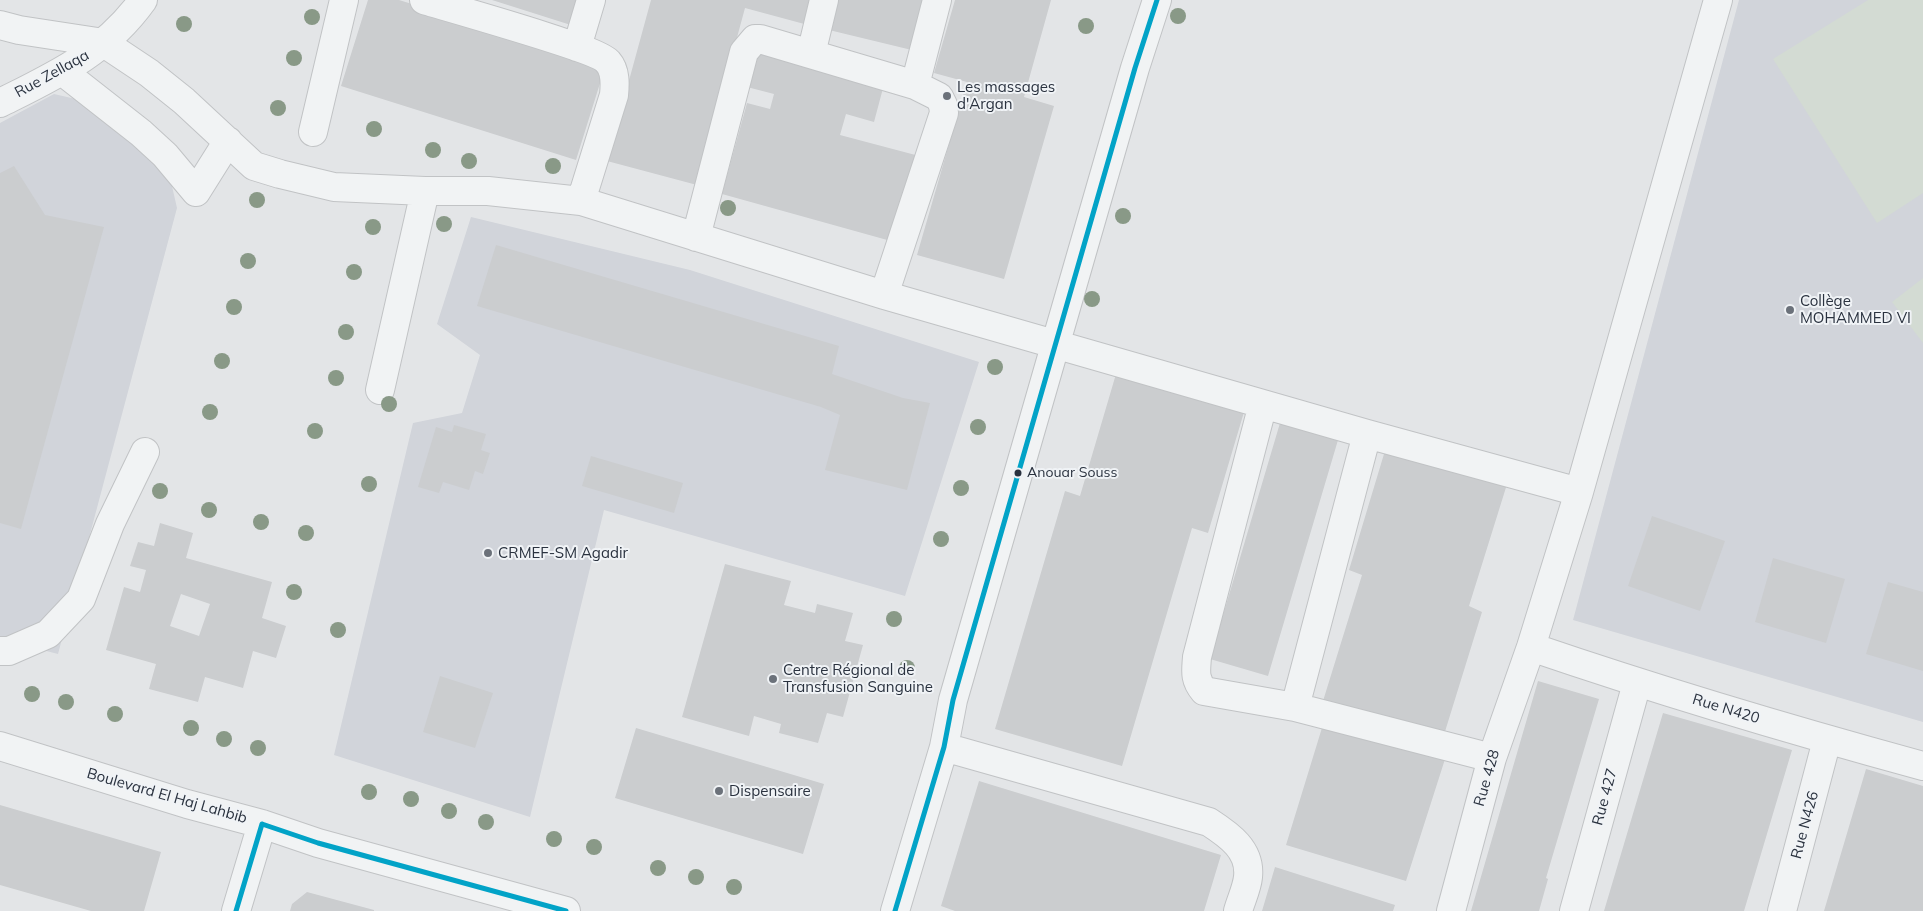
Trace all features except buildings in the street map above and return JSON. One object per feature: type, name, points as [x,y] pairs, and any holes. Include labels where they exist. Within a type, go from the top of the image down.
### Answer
[{"type":"street","name":"Rue Zellaqa","points":[[0,103],[62,72],[104,43],[143,0]]},
{"type":"street","points":[[312,132],[344,0]]},
{"type":"street","points":[[424,0],[577,48],[608,62],[613,72],[614,95],[581,201]]},
{"type":"street","points":[[577,48],[591,0]]},
{"type":"street","points":[[811,54],[824,0]]},
{"type":"street","points":[[915,85],[937,0]]},
{"type":"street","points":[[895,911],[944,747],[954,700],[1135,68],[1157,0]]},
{"type":"street","name":"Rue 428","points":[[1451,911],[1492,758],[1531,646],[1579,492],[1718,0]]},
{"type":"street","points":[[0,25],[19,30],[104,43],[149,73],[254,166],[280,174],[334,187],[425,191],[488,191],[581,201],[884,295],[1367,434],[1579,492]]},
{"type":"street","points":[[696,237],[744,52],[755,40],[760,39],[915,85],[939,97],[944,113],[884,295]]},
{"type":"street","points":[[62,72],[141,133],[165,155],[196,192],[228,141]]},
{"type":"street","points":[[380,390],[425,191]]},
{"type":"street","points":[[1263,404],[1197,657],[1196,674],[1198,683],[1204,691],[1295,707],[1492,758]]},
{"type":"street","points":[[1295,707],[1367,434]]},
{"type":"street","points":[[0,651],[9,651],[48,634],[81,599],[110,524],[145,452]]},
{"type":"street","name":"Rue N420","points":[[1531,646],[1637,683],[1827,740],[1923,766]]},
{"type":"street","name":"Rue 427","points":[[1574,911],[1637,683]]},
{"type":"street","name":"Rue N426","points":[[1782,911],[1827,740]]},
{"type":"street","name":"Boulevard El Haj Lahbib","points":[[0,746],[318,842],[566,911]]},
{"type":"street","points":[[944,747],[1209,822],[1232,837],[1246,855],[1248,876],[1238,911]]},
{"type":"street","points":[[236,911],[262,824]]},
{"type":"shaded area","name":"Collège MOHAMMED VI","points":[[1739,0],[1923,0],[1923,722],[1573,620]]},
{"type":"shaded area","points":[[1868,0],[1923,0],[1923,193],[1877,223],[1773,59]]},
{"type":"shaded area","points":[[54,94],[106,106],[166,160],[177,208],[58,654],[0,639],[0,123]]},
{"type":"shaded area","name":"CRMEF-SM Agadir","points":[[471,217],[690,270],[979,362],[905,596],[604,510],[530,817],[334,755],[413,423],[462,413],[480,355],[437,324]]},
{"type":"shaded area","points":[[1923,278],[1923,343],[1892,302]]},
{"type":"transit line","points":[[895,911],[944,747],[953,700],[1135,68],[1157,0]]},
{"type":"transit line","points":[[262,824],[318,843],[566,911]]},
{"type":"transit line","points":[[236,911],[262,824]]},
{"type":"place","name":"Les massages d'Argan","points":[[947,96]]},
{"type":"place","name":"Collège MOHAMMED VI","points":[[1790,310]]},
{"type":"place","name":"Anouar Souss","points":[[1018,473]]},
{"type":"place","name":"CRMEF-SM Agadir","points":[[488,553]]},
{"type":"place","name":"Centre Régional de Transfusion Sanguine","points":[[773,679]]},
{"type":"place","name":"Dispensaire","points":[[719,791]]}]
